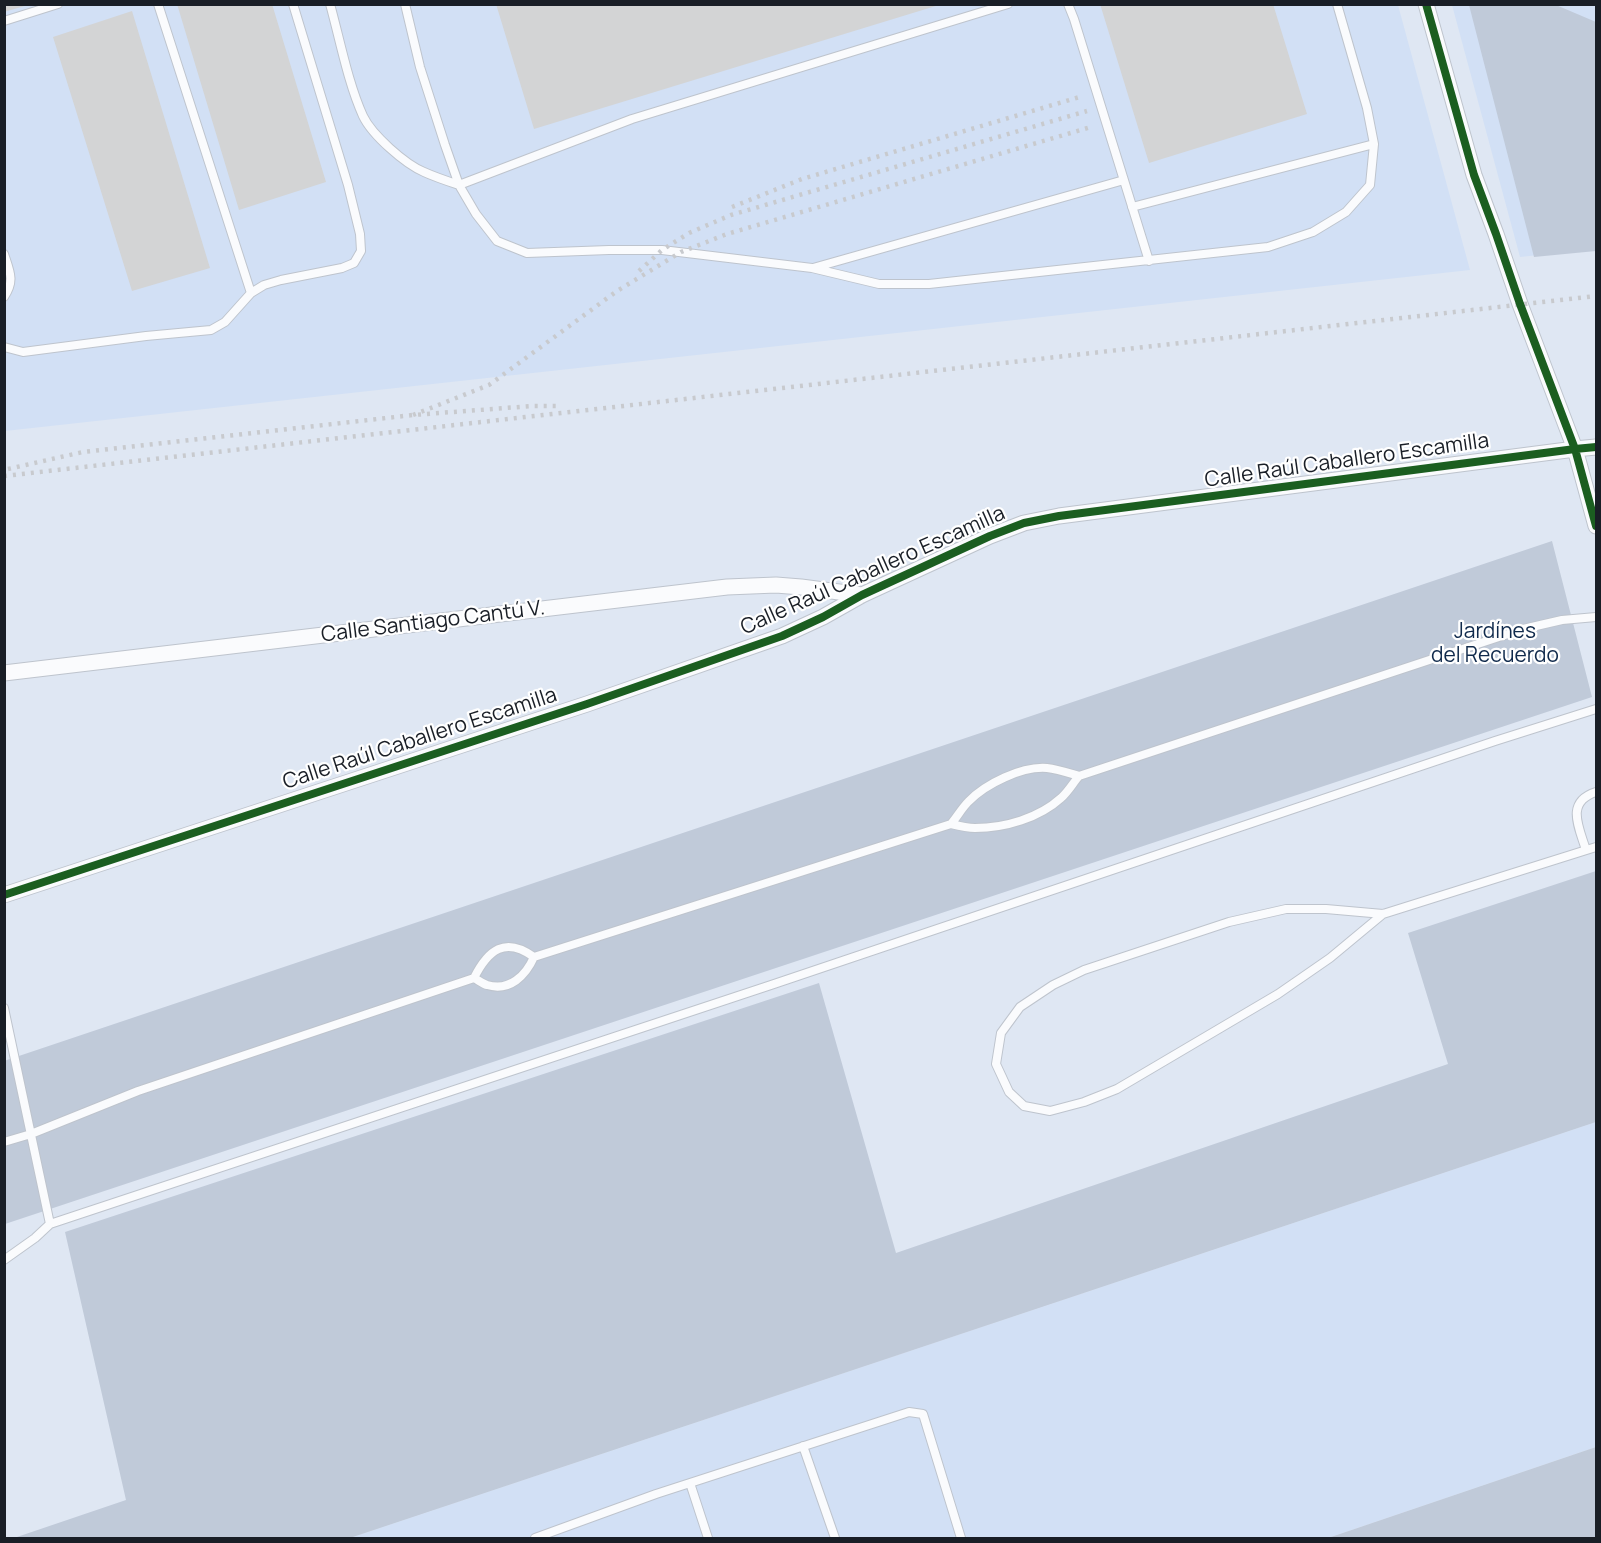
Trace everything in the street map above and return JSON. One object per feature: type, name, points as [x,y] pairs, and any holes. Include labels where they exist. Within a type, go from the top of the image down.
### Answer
[{"type":"street","points":[[1426,4],[1474,176],[1575,448],[1596,526]]},
{"type":"street","name":"Calle Raúl Caballero Escamilla","points":[[4,895],[576,707],[782,636],[862,595],[990,536],[1024,523],[1059,516],[1596,447]]},
{"type":"street","name":"Calle Santiago Cantú V.","points":[[4,673],[728,587],[777,585],[862,595]]},
{"type":"lane","points":[[4,21],[58,4]]},
{"type":"lane","points":[[158,4],[251,293]]},
{"type":"lane","points":[[4,347],[22,352],[211,330],[225,322],[251,293],[264,285],[342,268],[354,263],[361,251],[360,234],[348,185],[293,4]]},
{"type":"lane","points":[[330,4],[354,93],[364,118],[376,135],[397,155],[422,172],[459,185],[632,119],[1008,4]]},
{"type":"lane","points":[[405,4],[420,67],[459,185],[476,214],[497,241],[527,253],[663,250],[812,268],[879,284],[929,284],[1268,247],[1313,232],[1346,213],[1370,185],[1374,144],[1367,108],[1337,4]]},
{"type":"lane","points":[[1068,4],[1149,261]]},
{"type":"lane","points":[[1132,207],[1374,144]]},
{"type":"lane","points":[[812,268],[1124,180]]},
{"type":"lane","points":[[4,254],[11,285],[4,297]]},
{"type":"lane","points":[[951,824],[967,803],[984,788],[1007,777],[1029,770],[1047,768],[1079,776],[1523,629],[1562,620],[1596,617]]},
{"type":"lane","points":[[4,1260],[50,1224],[1596,709]]},
{"type":"lane","points":[[474,978],[487,985],[501,987],[513,983],[524,975],[534,957],[951,824],[972,828],[993,827],[1019,821],[1043,812],[1063,797],[1079,776]]},
{"type":"lane","points":[[1586,850],[1576,816],[1579,803],[1588,795],[1596,792]]},
{"type":"lane","points":[[1383,914],[1326,909],[1286,909],[1229,922],[1084,970],[1020,1007],[1001,1033],[996,1064],[1009,1092],[1024,1106],[1050,1111],[1084,1102],[1117,1089],[1278,994],[1330,958],[1383,914],[1596,847]]},
{"type":"lane","points":[[4,1142],[138,1091],[474,978],[486,957],[500,948],[512,947],[524,950],[534,957]]},
{"type":"lane","points":[[4,1008],[50,1224]]},
{"type":"lane","points":[[535,1539],[656,1494],[909,1412],[923,1414],[961,1539]]},
{"type":"lane","points":[[803,1446],[835,1539]]},
{"type":"lane","points":[[690,1483],[708,1539]]},
{"type":"shaded area","points":[[4,5],[1398,5],[1470,270],[5,431]]},
{"type":"shaded area","points":[[1452,5],[1596,5],[1596,249],[1520,257]]},
{"type":"shaded area","points":[[1596,1122],[1596,1447],[1328,1538],[350,1538]]},
{"type":"green space","points":[[1469,5],[1556,5],[1596,22],[1596,251],[1534,257]]},
{"type":"green space","name":"Jardínes del Recuerdo","points":[[1552,541],[1592,697],[5,1224],[4,1061]]},
{"type":"green space","points":[[1596,871],[1596,1122],[350,1538],[14,1538],[126,1500],[65,1232],[819,983],[896,1253],[1448,1064],[1408,933]]},
{"type":"green space","points":[[1596,1447],[1596,1538],[1328,1538]]},
{"type":"building","points":[[4,4],[28,4],[28,5],[4,12]]},
{"type":"building","points":[[177,4],[272,4],[326,182],[239,210]]},
{"type":"building","points":[[496,4],[939,4],[939,5],[534,129]]},
{"type":"building","points":[[1100,4],[1273,4],[1307,114],[1149,163]]},
{"type":"building","points":[[132,11],[210,268],[132,291],[53,37]]},
{"type":"railway","points":[[732,207],[802,179],[1083,96]]},
{"type":"railway","points":[[639,271],[662,250],[689,233],[731,215],[1087,111]]},
{"type":"railway","points":[[413,415],[489,385],[617,291],[681,252],[727,234],[1091,127]]},
{"type":"railway","points":[[4,476],[1596,296]]},
{"type":"railway","points":[[8,469],[83,452],[413,415],[558,406]]},
{"type":"cycle path","points":[[1426,4],[1474,175],[1575,449],[1596,526]]},
{"type":"cycle path","points":[[4,895],[587,704],[782,636],[862,595],[990,536],[1024,523],[1059,516],[1596,447]]}]
